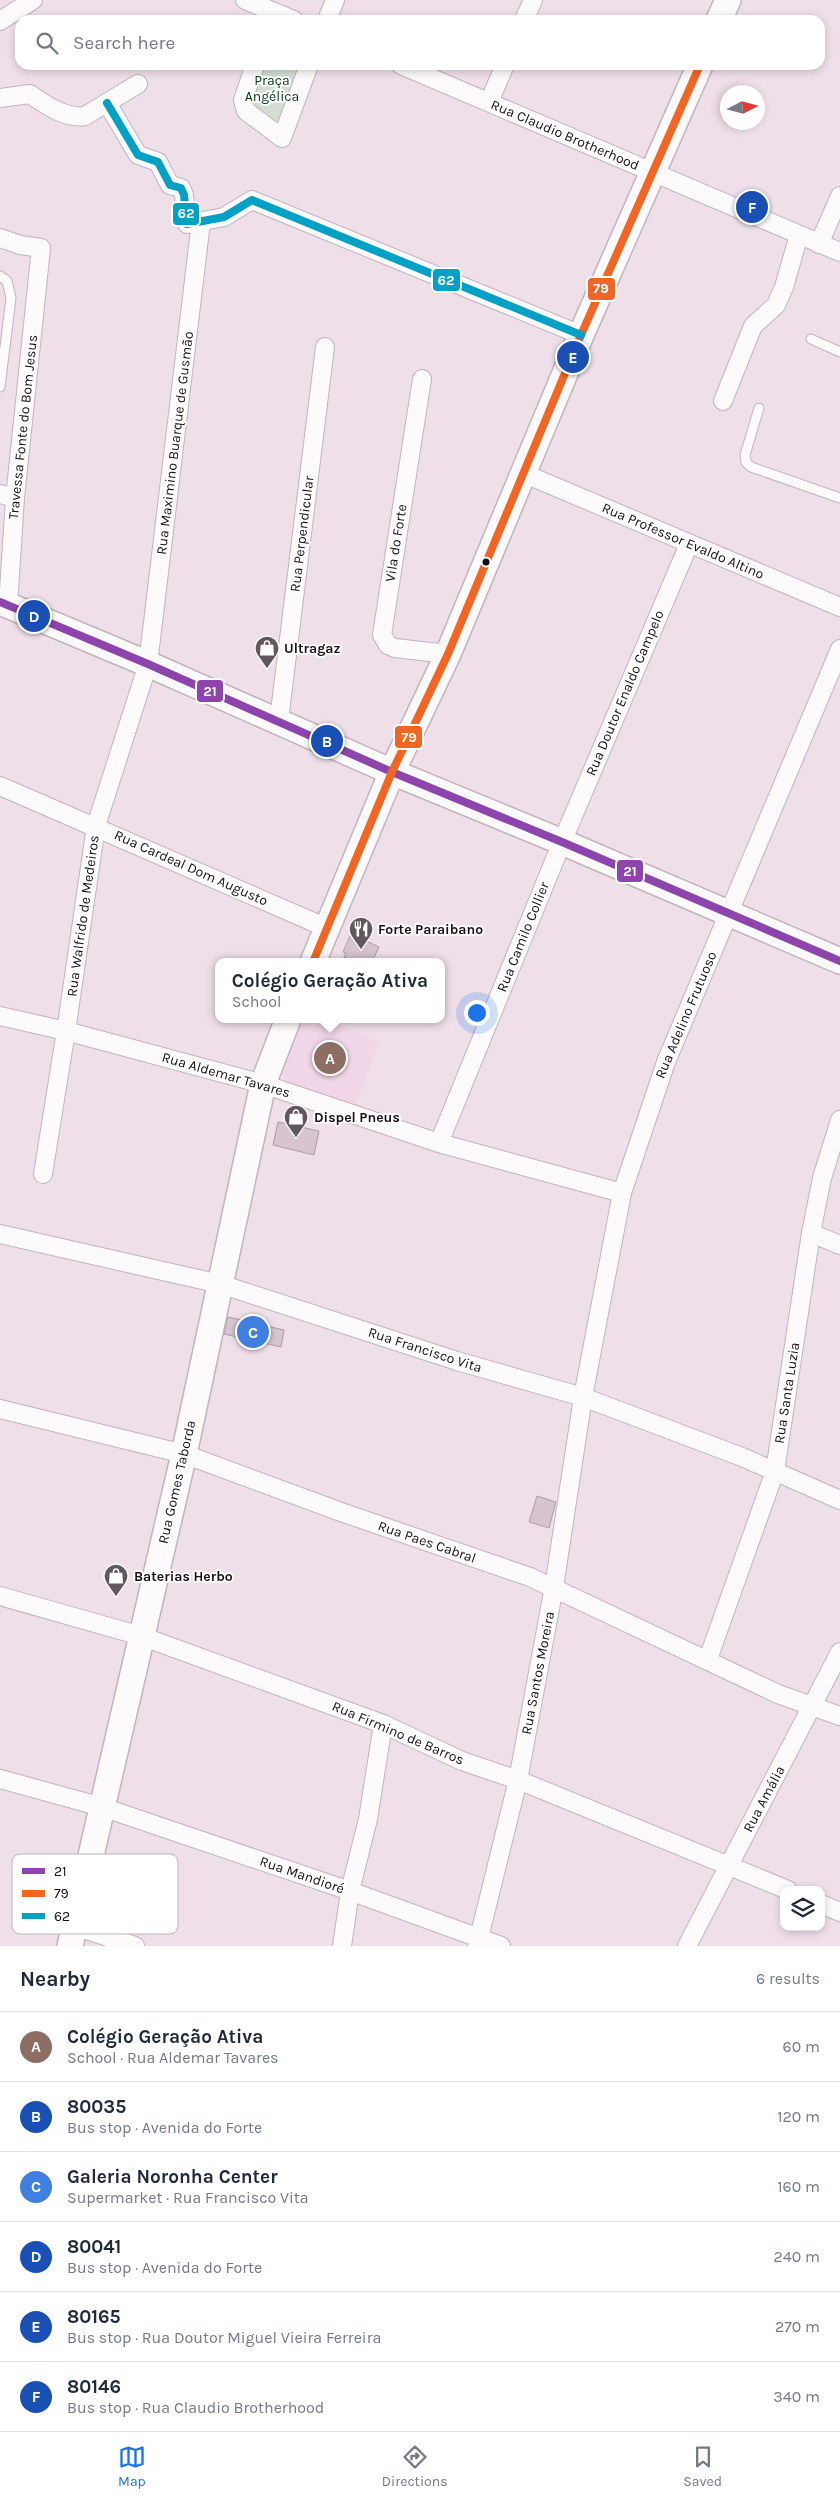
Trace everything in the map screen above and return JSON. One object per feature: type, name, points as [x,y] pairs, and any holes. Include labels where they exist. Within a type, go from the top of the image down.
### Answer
[{"type":"main road","points":[[721,15],[728,0]]},
{"type":"main road","points":[[315,958],[395,767],[448,654],[525,474],[581,335],[654,174],[698,70]]},
{"type":"main road","points":[[4,604],[395,767],[562,842],[840,961]]},
{"type":"main road","name":"Rua Gomes Taborda","points":[[91,1854],[184,1454],[263,1084],[286,1023]]},
{"type":"street","points":[[0,21],[33,0]]},
{"type":"street","points":[[245,0],[270,15]]},
{"type":"street","points":[[329,15],[335,0]]},
{"type":"street","points":[[526,15],[533,0]]},
{"type":"street","points":[[253,70],[243,100],[243,106],[246,111],[282,138],[307,70]]},
{"type":"street","name":"Rua Claudio Brotherhood","points":[[413,70],[840,252]]},
{"type":"street","points":[[489,102],[503,70]]},
{"type":"street","points":[[0,98],[30,94],[44,104],[76,118],[85,116],[138,84]]},
{"type":"street","name":"Rua Maximino Buarque de Gusmão","points":[[107,103],[138,155],[158,162],[170,185],[181,188],[194,223],[148,664]]},
{"type":"street","points":[[820,244],[840,196]]},
{"type":"street","points":[[194,223],[233,213],[252,200],[581,335]]},
{"type":"street","points":[[723,401],[753,326],[776,305],[784,287],[799,235]]},
{"type":"street","name":"Travessa Fonte do Bom Jesus","points":[[0,238],[20,245],[41,248],[8,496],[4,604]]},
{"type":"street","name":"Rua Perpendicular","points":[[279,720],[325,347]]},
{"type":"street","name":"Vila do Forte","points":[[422,379],[382,635],[388,645],[394,648],[448,654]]},
{"type":"street","name":"Rua Professor Evaldo Altino","points":[[525,474],[840,607]]},
{"type":"street","name":"Rua Doutor Enaldo Campelo","points":[[562,842],[689,544]]},
{"type":"street","name":"Rua Adelino Frutuoso","points":[[583,1397],[622,1193],[666,1062],[840,649]]},
{"type":"street","name":"Rua Walfrido de Medeiros","points":[[42,1174],[66,1031],[96,826],[148,664]]},
{"type":"street","name":"Rua Cardeal Dom Augusto","points":[[0,786],[96,826],[327,928]]},
{"type":"street","name":"Rua Camilo Collier","points":[[439,1143],[562,842]]},
{"type":"street","name":"Rua Aldemar Tavares","points":[[0,1016],[66,1031],[263,1084],[439,1143],[622,1193]]},
{"type":"street","name":"Rua Santa Luzia","points":[[708,1659],[775,1471],[811,1233],[822,1178],[840,1120]]},
{"type":"street","points":[[811,1233],[840,1245]]},
{"type":"street","name":"Rua Francisco Vita","points":[[0,1234],[220,1284],[457,1361],[583,1397],[775,1471],[840,1500]]},
{"type":"street","name":"Rua Santos Moreira","points":[[477,1942],[518,1780],[554,1587],[583,1397]]},
{"type":"street","name":"Rua Paes Cabral","points":[[0,1409],[184,1454],[554,1587],[778,1694],[840,1716]]},
{"type":"street","name":"Rua Firmino de Barros","points":[[0,1596],[141,1636],[383,1724],[462,1760],[518,1780],[729,1864],[780,1886]]},
{"type":"street","name":"Rua Amália","points":[[687,1946],[814,1706],[840,1652]]},
{"type":"street","points":[[342,1946],[350,1891],[368,1819],[383,1724]]},
{"type":"street","name":"Rua Mandioré","points":[[0,1779],[102,1807],[350,1891],[477,1942],[501,1946]]},
{"type":"street","points":[[825,1906],[840,1912]]},
{"type":"street","points":[[73,1936],[135,1946]]},
{"type":"lane","points":[[0,276],[7,281],[11,298],[0,387]]},
{"type":"lane","points":[[812,340],[840,352]]},
{"type":"lane","points":[[760,408],[745,455],[746,462],[751,467],[840,498]]},
{"type":"shaded area","points":[[301,1023],[336,1023],[379,1043],[355,1105],[287,1082],[282,1073]]},
{"type":"green space","name":"Praça Angélica","points":[[261,70],[299,70],[275,126],[246,105]]},
{"type":"building","name":"Forte Paraibano","points":[[351,934],[379,947],[374,958],[346,958],[344,957],[346,953],[343,952]]},
{"type":"building","name":"Dispel Pneus","points":[[278,1122],[319,1131],[314,1155],[273,1145]]},
{"type":"building","points":[[228,1317],[284,1330],[281,1347],[224,1334]]},
{"type":"building","points":[[537,1496],[556,1502],[549,1528],[529,1522]]},
{"type":"transit line","name":"79","points":[[315,958],[392,772],[448,654],[581,335],[698,70]]},
{"type":"transit line","name":"62","points":[[107,103],[138,155],[158,162],[170,185],[181,188],[184,195],[187,224],[224,217],[252,200],[581,335]]},
{"type":"transit line","name":"21","points":[[0,602],[148,664],[392,772],[562,842],[840,961]]},
{"type":"place","name":"80146","points":[[752,207]]},
{"type":"place","name":"80165","points":[[573,357]]},
{"type":"place","name":"80041","points":[[34,616]]},
{"type":"place","name":"Ultragaz","points":[[267,669]]},
{"type":"place","name":"80035","points":[[327,741]]},
{"type":"place","name":"Forte Paraibano","points":[[361,950]]},
{"type":"place","name":"Colégio Geração Ativa","points":[[330,1058]]},
{"type":"place","name":"Dispel Pneus","points":[[296,1138]]},
{"type":"place","name":"Galeria Noronha Center","points":[[253,1332]]},
{"type":"place","name":"Baterias Herbo","points":[[116,1597]]}]
